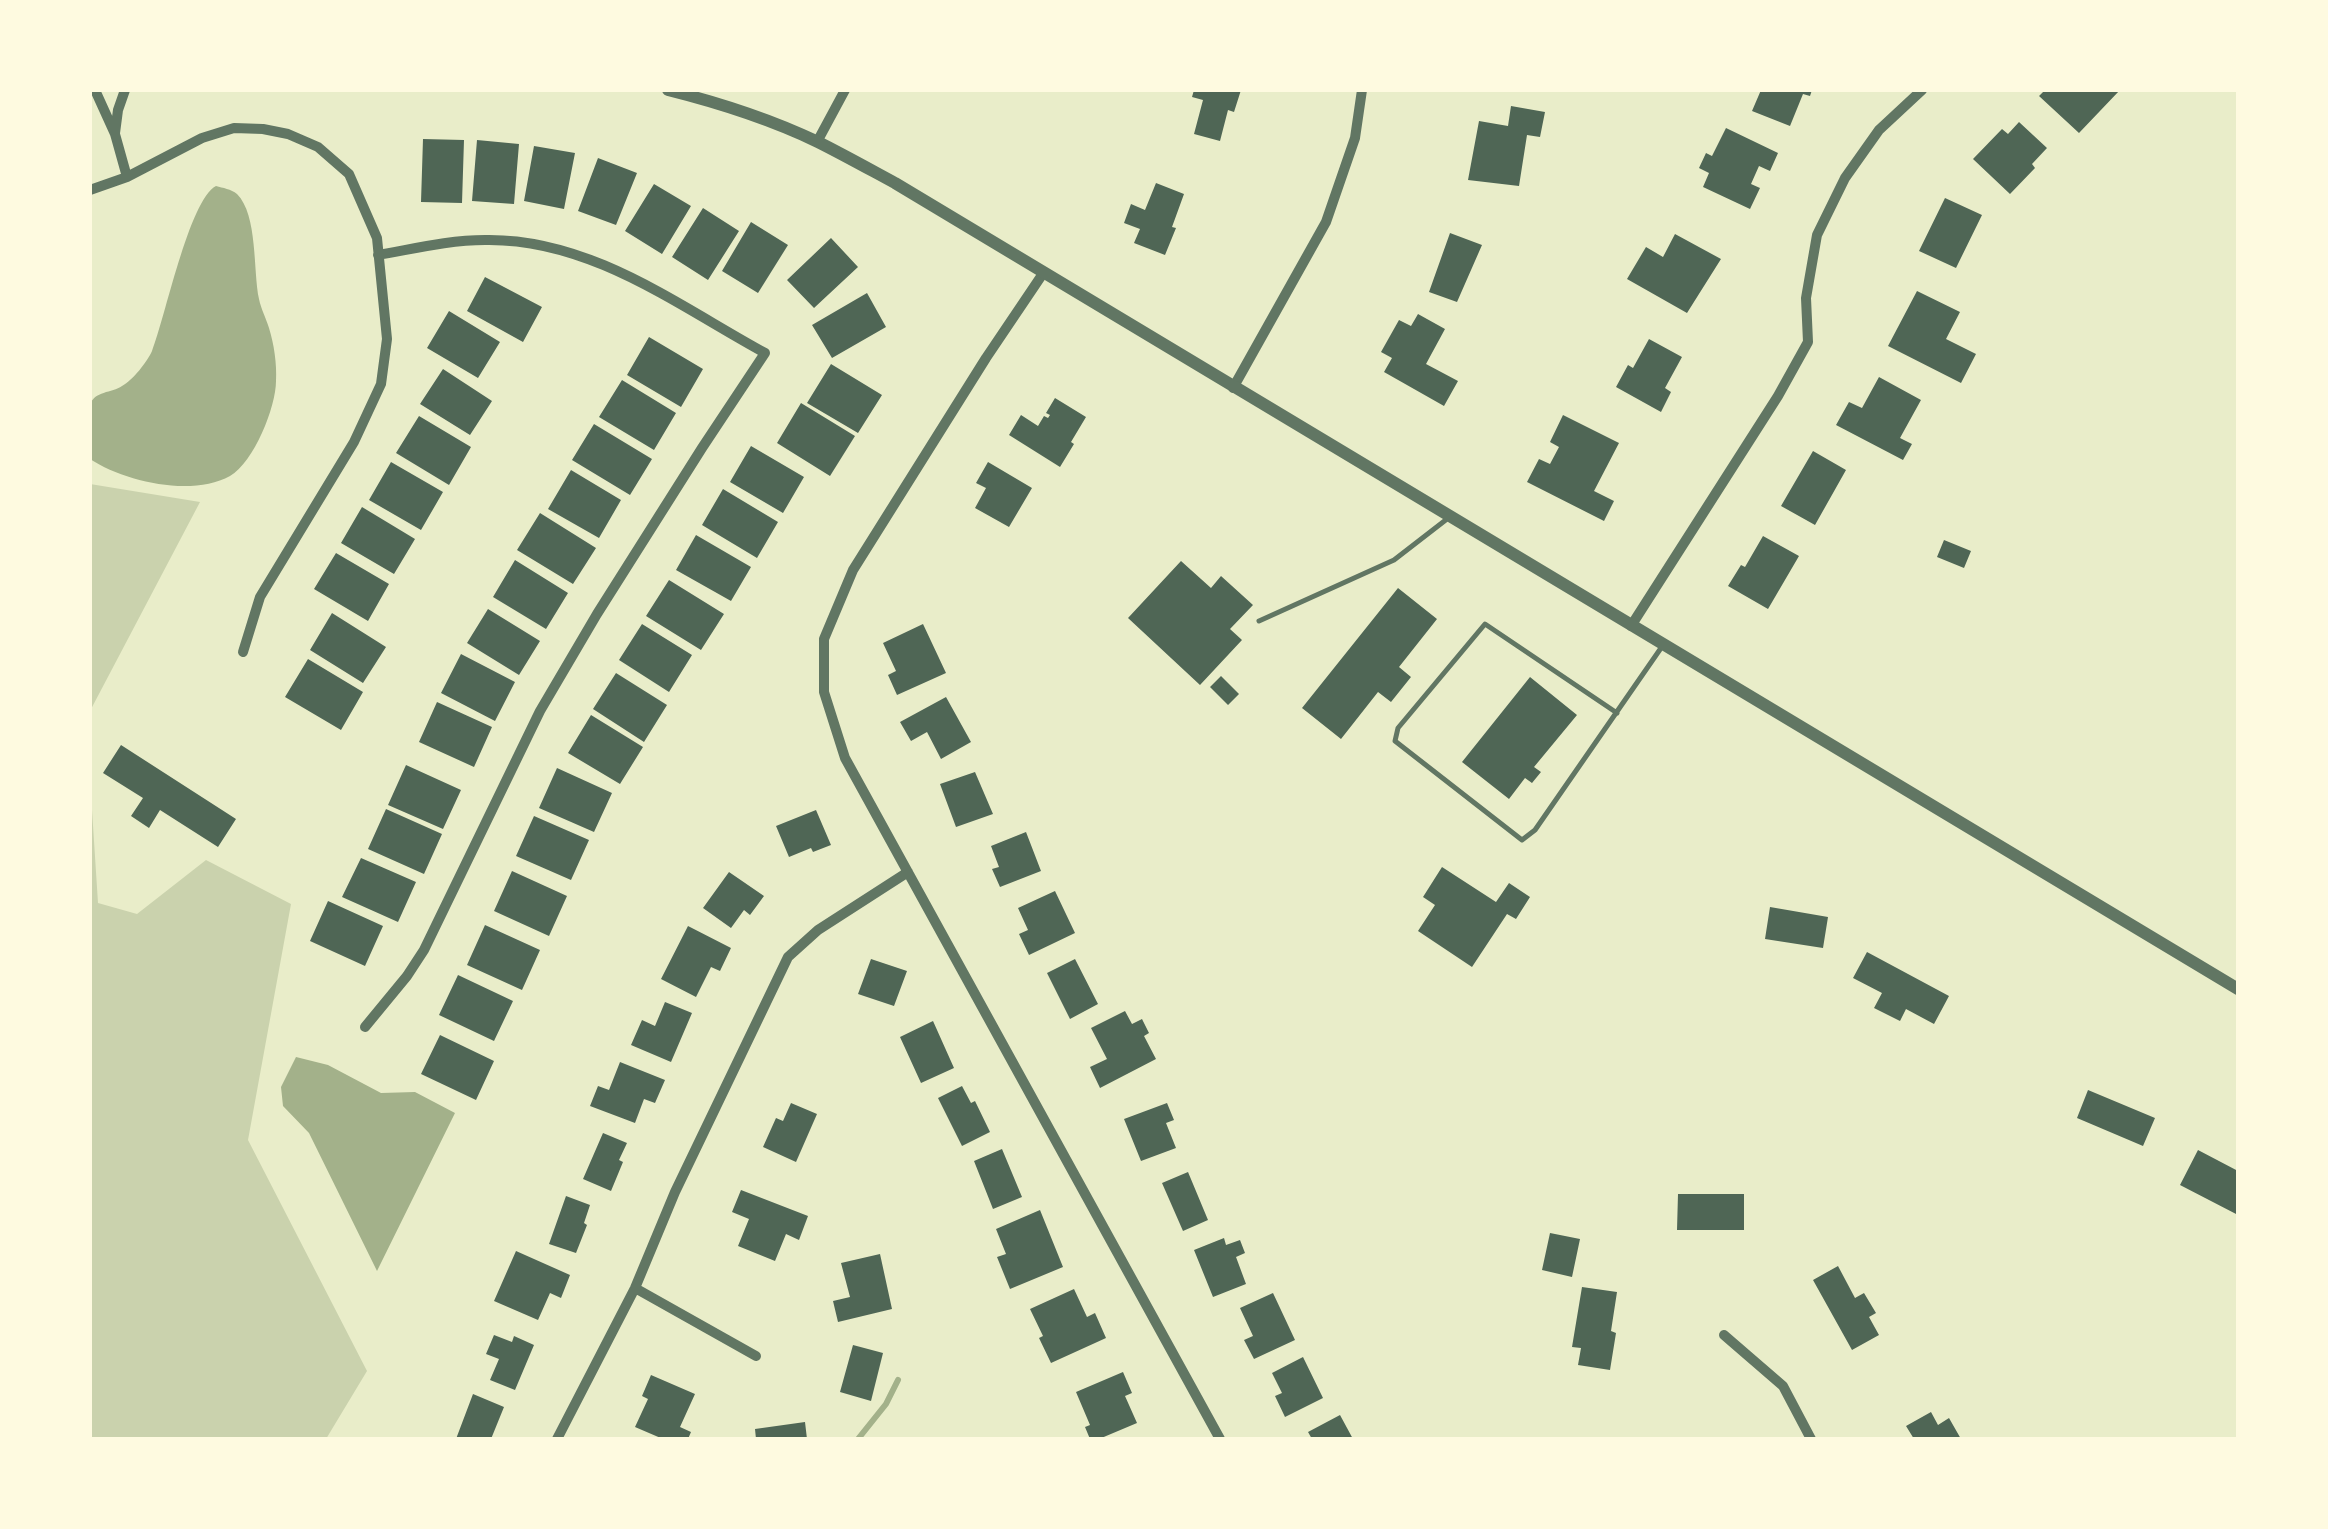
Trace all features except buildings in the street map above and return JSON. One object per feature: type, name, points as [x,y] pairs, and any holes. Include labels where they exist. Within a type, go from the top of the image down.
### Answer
[{"type":"street","points":[[95,90],[115,134],[127,177]]},
{"type":"street","points":[[115,134],[125,90]]},
{"type":"street","points":[[668,90],[739,110],[817,142],[910,192],[2238,989]]},
{"type":"street","points":[[817,142],[845,90]]},
{"type":"street","points":[[1234,388],[1326,222],[1355,138],[1362,90]]},
{"type":"street","points":[[1631,626],[1778,396],[1808,342],[1806,298],[1817,236],[1845,178],[1879,130],[1922,90]]},
{"type":"street","points":[[90,190],[127,177],[202,138],[234,128],[264,128],[318,147],[349,174],[377,238],[387,340],[382,384],[354,442],[260,597],[244,652]]},
{"type":"street","points":[[365,1027],[424,950],[540,710],[597,614],[765,354],[610,268],[544,246],[485,240],[378,255]]},
{"type":"street","points":[[1044,272],[854,570],[824,638],[824,692],[844,758],[1220,1439]]},
{"type":"street","points":[[557,1439],[635,1288],[675,1192],[788,957],[818,930],[908,872]]},
{"type":"street","points":[[635,1288],[756,1356]]},
{"type":"street","points":[[1724,1335],[1783,1386],[1812,1439]]},
{"type":"lane","points":[[1259,621],[1394,560],[1450,518]]},
{"type":"lane","points":[[1617,713],[1486,624],[1398,728],[1395,740],[1522,840],[1535,830],[1617,713],[1663,645]]},
{"type":"shaded area","points":[[216,186],[237,194],[248,215],[259,299],[275,354],[272,405],[255,447],[230,476],[215,482],[178,486],[140,480],[90,459],[90,405],[99,395],[126,383],[150,355],[187,236],[196,213]]},
{"type":"shaded area","points":[[90,484],[200,502],[90,711]]},
{"type":"shaded area","points":[[90,779],[98,903],[137,914],[206,860],[291,904],[248,1140],[367,1371],[326,1439],[90,1439]]},
{"type":"shaded area","points":[[296,1057],[328,1065],[381,1093],[415,1092],[455,1113],[377,1271],[309,1133],[283,1106],[281,1087]]},
{"type":"waterway","points":[[858,1439],[886,1404],[898,1380]]}]
